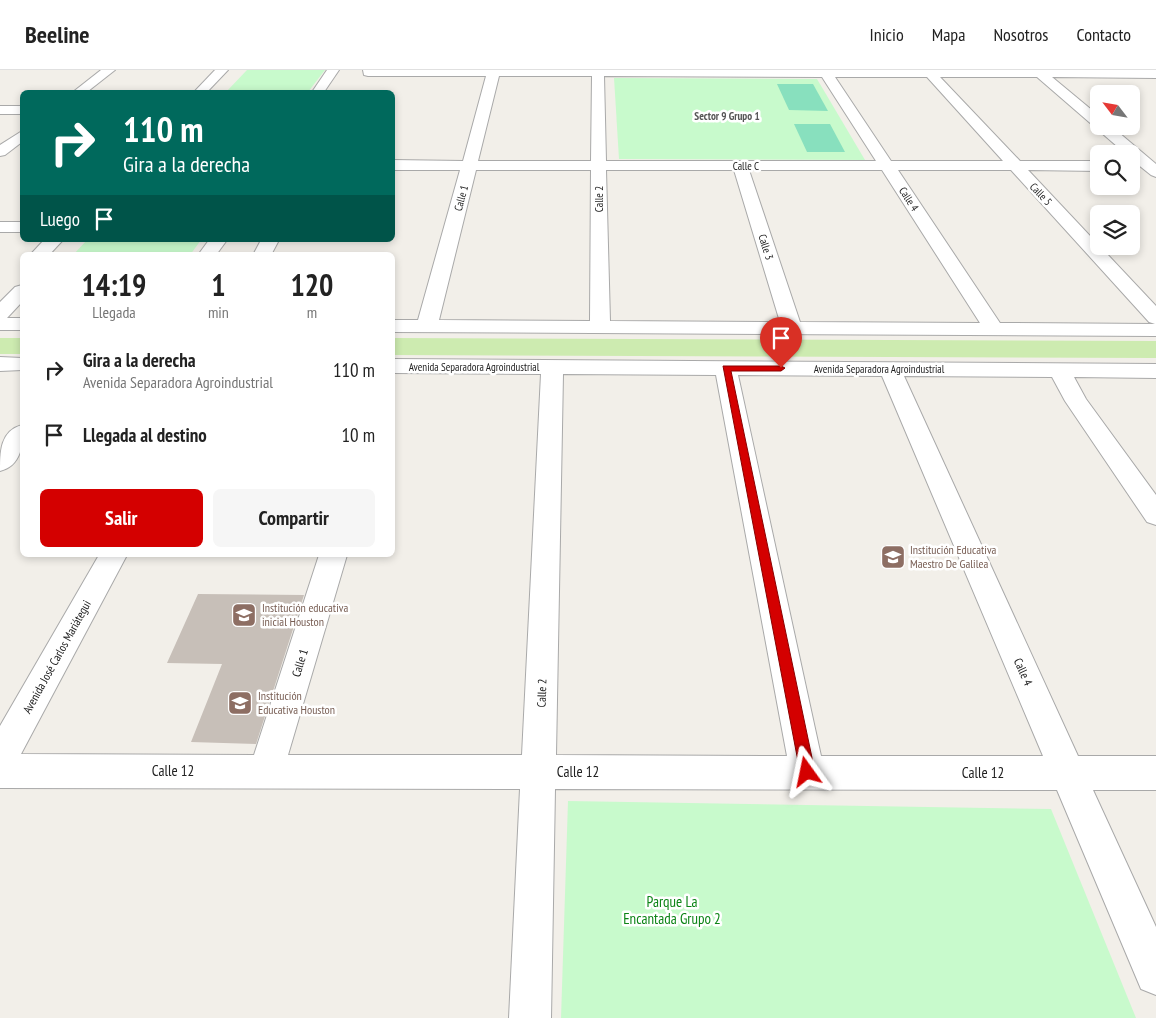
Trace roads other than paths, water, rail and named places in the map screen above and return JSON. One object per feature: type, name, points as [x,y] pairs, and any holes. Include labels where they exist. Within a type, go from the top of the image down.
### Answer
[{"type":"street","points":[[82,90],[109,70]]},
{"type":"street","points":[[202,90],[222,70]]},
{"type":"street","points":[[216,90],[236,70]]},
{"type":"street","points":[[319,90],[333,70]]},
{"type":"street","points":[[360,86],[369,71],[1059,72],[1156,74]]},
{"type":"street","name":"Calle 1","points":[[426,326],[494,71]]},
{"type":"street","name":"Calle 2","points":[[598,71],[600,327]]},
{"type":"street","name":"Calle 4","points":[[825,72],[994,329]]},
{"type":"street","name":"Calle 5","points":[[928,72],[1156,318]]},
{"type":"street","points":[[1038,72],[1090,116]]},
{"type":"street","points":[[1059,72],[1076,86]]},
{"type":"street","points":[[0,110],[20,110]]},
{"type":"street","points":[[1113,135],[1154,168]]},
{"type":"street","points":[[0,152],[20,137]]},
{"type":"street","name":"Calle C","points":[[395,165],[1090,166]]},
{"type":"street","name":"Calle 3","points":[[740,166],[792,328]]},
{"type":"street","points":[[1140,167],[1154,168]]},
{"type":"street","points":[[0,227],[20,227]]},
{"type":"street","points":[[42,252],[52,242]]},
{"type":"street","points":[[60,252],[69,242]]},
{"type":"street","points":[[0,293],[20,273]]},
{"type":"street","points":[[0,314],[20,292]]},
{"type":"street","points":[[0,324],[20,324]]},
{"type":"street","points":[[395,326],[1156,330]]},
{"type":"street","points":[[0,364],[20,364]]},
{"type":"street","name":"Avenida Separadora Agroindustrial","points":[[395,366],[1156,371]]},
{"type":"street","name":"Calle 2","points":[[530,1018],[552,367]]},
{"type":"street","points":[[726,368],[807,772]]},
{"type":"street","name":"Calle 4","points":[[890,369],[1156,974]]},
{"type":"street","points":[[1058,370],[1076,402],[1156,515]]},
{"type":"street","points":[[0,463],[20,436]]},
{"type":"street","name":"Avenida José Carlos Mariátegui","points":[[0,759],[112,557]]},
{"type":"street","name":"Calle 1","points":[[266,771],[333,557]]},
{"type":"street","name":"Calle 12","points":[[0,771],[1156,773]]},
{"type":"place","name":"Institución Educativa Maestro De Galilea","points":[[893,557]]},
{"type":"place","name":"Institución educativa inicial Houston","points":[[244,615]]},
{"type":"place","name":"Institución Educativa Houston","points":[[240,703]]},
{"type":"district","name":"Sector 9 Grupo 1","points":[[727,116]]},
{"type":"park label","name":"Parque La Encantada Grupo 2","points":[[672,910]]}]
